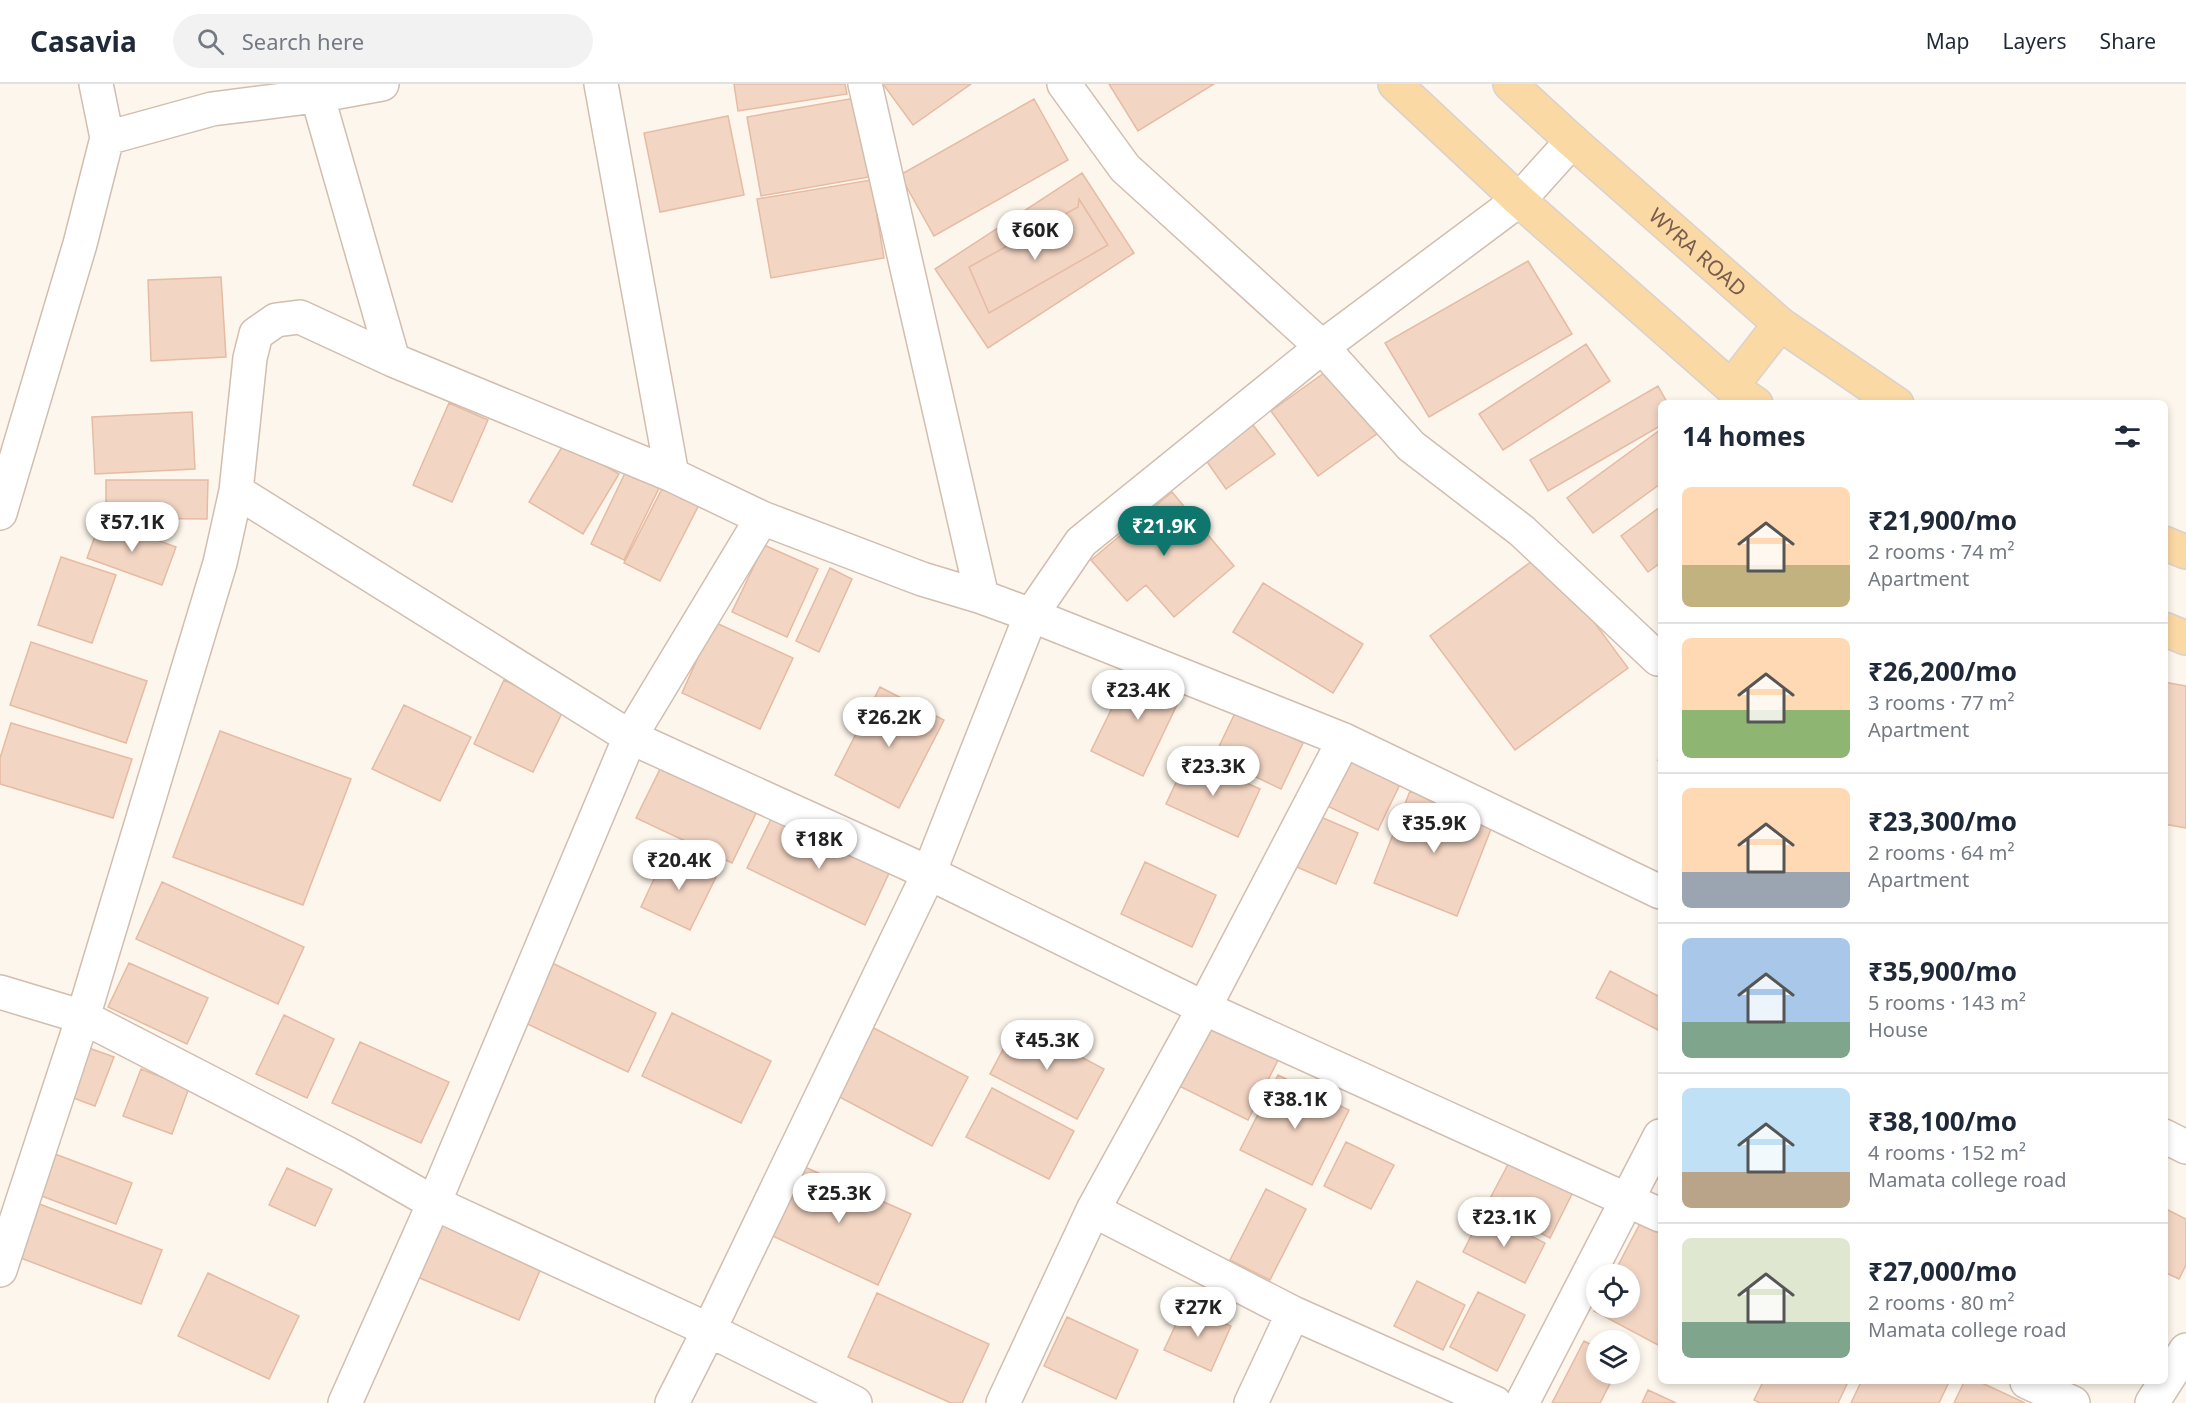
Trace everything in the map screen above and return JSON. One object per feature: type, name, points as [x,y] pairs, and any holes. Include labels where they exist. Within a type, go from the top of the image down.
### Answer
[{"type":"main road","points":[[1395,84],[1519,200],[1743,395],[1780,324]]},
{"type":"main road","name":"WYRA ROAD","points":[[1510,84],[1780,324],[1891,400]]},
{"type":"main road","points":[[2168,545],[2186,552]]},
{"type":"main road","points":[[2168,631],[2186,638]]},
{"type":"street","points":[[0,513],[80,244],[107,138],[96,84]]},
{"type":"street","points":[[107,138],[212,110],[315,90],[382,84]]},
{"type":"street","points":[[602,84],[672,476]]},
{"type":"street","points":[[865,84],[982,597]]},
{"type":"street","points":[[1064,84],[1125,168],[1322,347],[1411,446],[1522,531],[1658,659]]},
{"type":"street","points":[[315,90],[393,360]]},
{"type":"street","points":[[672,1403],[710,1330],[929,873],[1031,615],[1081,542],[1322,347],[1519,200],[1572,141]]},
{"type":"street","points":[[0,1270],[83,1017],[220,563],[236,491],[250,358],[256,334],[276,320],[300,317],[393,360],[672,476],[762,518],[922,579],[1031,615],[1344,740],[1658,891]]},
{"type":"street","points":[[236,491],[630,737],[929,873],[1204,1008],[1658,1214]]},
{"type":"street","points":[[345,1403],[434,1203],[630,737],[762,518]]},
{"type":"street","points":[[1003,1403],[1093,1210],[1204,1008],[1344,740]]},
{"type":"street","points":[[0,992],[83,1017],[348,1154],[434,1203],[710,1330],[855,1403]]},
{"type":"street","points":[[2168,1138],[2186,1147]]},
{"type":"street","points":[[1522,1403],[1658,1140]]},
{"type":"street","points":[[1093,1210],[1293,1313],[1495,1403]]},
{"type":"street","points":[[1251,1403],[1293,1313]]},
{"type":"street","points":[[2168,1378],[2186,1350]]},
{"type":"street","points":[[2031,1384],[2073,1403]]},
{"type":"street","points":[[2152,1403],[2164,1384]]},
{"type":"building","points":[[734,84],[845,84],[847,94],[738,111]]},
{"type":"building","points":[[883,84],[971,84],[913,125]]},
{"type":"building","points":[[1109,84],[1214,84],[1138,131]]},
{"type":"building","points":[[855,98],[869,177],[761,196],[747,117]]},
{"type":"building","points":[[1034,99],[1068,160],[934,236],[900,175]]},
{"type":"building","points":[[728,116],[744,195],[660,212],[644,133]]},
{"type":"building","points":[[1082,173],[1134,253],[988,348],[935,269]]},
{"type":"building","points":[[871,180],[884,258],[771,278],[757,199]]},
{"type":"building","points":[[1079,199],[1108,245],[989,313],[969,267],[1078,207]]},
{"type":"building","points":[[1528,261],[1572,334],[1429,417],[1385,343]]},
{"type":"building","points":[[221,277],[226,357],[151,361],[148,280]]},
{"type":"building","points":[[1586,344],[1610,381],[1503,450],[1479,414]]},
{"type":"building","points":[[1331,368],[1378,433],[1318,476],[1271,411]]},
{"type":"building","points":[[1658,386],[1666,400],[1658,400],[1658,427],[1548,491],[1530,460]]},
{"type":"building","points":[[449,403],[488,420],[452,502],[413,485]]},
{"type":"building","points":[[192,412],[195,469],[95,474],[92,417]]},
{"type":"building","points":[[1253,425],[1275,454],[1226,489],[1205,459]]},
{"type":"building","points":[[1658,431],[1658,485],[1593,533],[1567,498]]},
{"type":"building","points":[[565,442],[619,474],[583,534],[529,502]]},
{"type":"building","points":[[627,469],[661,484],[624,560],[591,544]]},
{"type":"building","points":[[106,480],[208,480],[207,519],[106,518]]},
{"type":"building","points":[[666,481],[702,499],[660,581],[624,563]]},
{"type":"building","points":[[1172,492],[1234,566],[1174,617],[1146,585],[1127,601],[1091,560]]},
{"type":"building","points":[[1658,508],[1658,564],[1648,572],[1621,536]]},
{"type":"building","points":[[101,520],[176,547],[162,585],[87,558]]},
{"type":"building","points":[[764,545],[818,569],[787,637],[732,612]]},
{"type":"building","points":[[1543,553],[1628,668],[1515,750],[1430,636]]},
{"type":"building","points":[[61,557],[116,575],[92,643],[38,625]]},
{"type":"building","points":[[830,568],[852,579],[819,652],[796,641]]},
{"type":"building","points":[[1263,583],[1363,644],[1333,693],[1233,632]]},
{"type":"building","points":[[714,622],[793,658],[760,729],[682,693]]},
{"type":"building","points":[[31,642],[147,681],[126,743],[10,705]]},
{"type":"building","points":[[1133,665],[1184,690],[1143,776],[1091,751]]},
{"type":"building","points":[[504,680],[564,709],[533,772],[474,744]]},
{"type":"building","points":[[2168,683],[2186,686],[2186,828],[2168,825]]},
{"type":"building","points":[[880,687],[944,720],[899,808],[835,775]]},
{"type":"building","points":[[404,705],[471,737],[440,801],[372,769]]},
{"type":"building","points":[[1236,711],[1303,743],[1281,789],[1214,757]]},
{"type":"building","points":[[11,723],[132,759],[113,818],[0,784],[0,758]]},
{"type":"building","points":[[220,731],[351,779],[303,905],[173,857]]},
{"type":"building","points":[[1327,748],[1401,782],[1378,830],[1304,795]]},
{"type":"building","points":[[1188,757],[1260,789],[1238,837],[1166,804]]},
{"type":"building","points":[[665,759],[760,805],[732,863],[636,818]]},
{"type":"building","points":[[1410,791],[1493,824],[1457,916],[1374,883]]},
{"type":"building","points":[[1295,806],[1358,833],[1336,884],[1274,857]]},
{"type":"building","points":[[773,815],[890,871],[865,925],[747,868]]},
{"type":"building","points":[[667,851],[717,875],[690,930],[641,907]]},
{"type":"building","points":[[1145,862],[1216,895],[1192,947],[1121,914]]},
{"type":"building","points":[[162,882],[304,947],[278,1004],[136,939]]},
{"type":"building","points":[[548,961],[656,1013],[628,1072],[519,1020]]},
{"type":"building","points":[[129,963],[208,998],[187,1044],[108,1007]]},
{"type":"building","points":[[1610,971],[1658,996],[1658,1030],[1596,998]]},
{"type":"building","points":[[672,1013],[771,1061],[741,1123],[642,1076]]},
{"type":"building","points":[[284,1015],[334,1039],[307,1098],[256,1074]]},
{"type":"building","points":[[1206,1017],[1281,1054],[1248,1120],[1173,1083]]},
{"type":"building","points":[[1017,1023],[1104,1069],[1077,1119],[990,1074]]},
{"type":"building","points":[[866,1024],[968,1077],[932,1146],[830,1092]]},
{"type":"building","points":[[360,1042],[449,1082],[421,1143],[332,1103]]},
{"type":"building","points":[[86,1047],[114,1057],[95,1106],[68,1096]]},
{"type":"building","points":[[141,1069],[189,1088],[172,1134],[123,1116]]},
{"type":"building","points":[[1278,1075],[1349,1110],[1312,1185],[1240,1150]]},
{"type":"building","points":[[992,1088],[1074,1131],[1049,1179],[966,1137]]},
{"type":"building","points":[[1346,1142],[1394,1165],[1371,1209],[1324,1186]]},
{"type":"building","points":[[55,1154],[132,1183],[116,1224],[39,1195]]},
{"type":"building","points":[[1512,1157],[1575,1188],[1550,1238],[1486,1206]]},
{"type":"building","points":[[798,1164],[911,1214],[878,1285],[766,1233]]},
{"type":"building","points":[[287,1168],[332,1189],[315,1226],[269,1205]]},
{"type":"building","points":[[1266,1189],[1306,1209],[1270,1280],[1230,1260]]},
{"type":"building","points":[[34,1202],[162,1250],[141,1304],[13,1255]]},
{"type":"building","points":[[2168,1210],[2186,1219],[2186,1265],[2179,1279],[2168,1274]]},
{"type":"building","points":[[1483,1212],[1545,1243],[1525,1283],[1463,1252]]},
{"type":"building","points":[[433,1214],[544,1261],[519,1320],[408,1273]]},
{"type":"building","points":[[1644,1216],[1658,1224],[1658,1345],[1640,1335],[1640,1330],[1630,1330],[1607,1318],[1640,1318],[1640,1264],[1619,1264]]},
{"type":"building","points":[[208,1273],[299,1316],[269,1379],[178,1336]]},
{"type":"building","points":[[1417,1281],[1465,1305],[1443,1350],[1394,1326]]},
{"type":"building","points":[[1478,1292],[1525,1315],[1497,1371],[1450,1347]]},
{"type":"building","points":[[877,1293],[989,1344],[962,1403],[951,1403],[848,1357]]},
{"type":"building","points":[[1185,1305],[1231,1326],[1211,1371],[1164,1350]]},
{"type":"building","points":[[1067,1317],[1138,1350],[1116,1399],[1044,1366]]},
{"type":"building","points":[[1584,1341],[1586,1342],[1586,1384],[1610,1384],[1600,1403],[1552,1403]]},
{"type":"building","points":[[1762,1384],[1847,1384],[1838,1403],[1760,1403],[1754,1400]]},
{"type":"building","points":[[1860,1384],[1948,1384],[1939,1403],[1851,1403]]},
{"type":"building","points":[[1963,1384],[1984,1384],[2025,1403],[1954,1403]]},
{"type":"building","points":[[1648,1390],[1676,1403],[1642,1403]]}]
